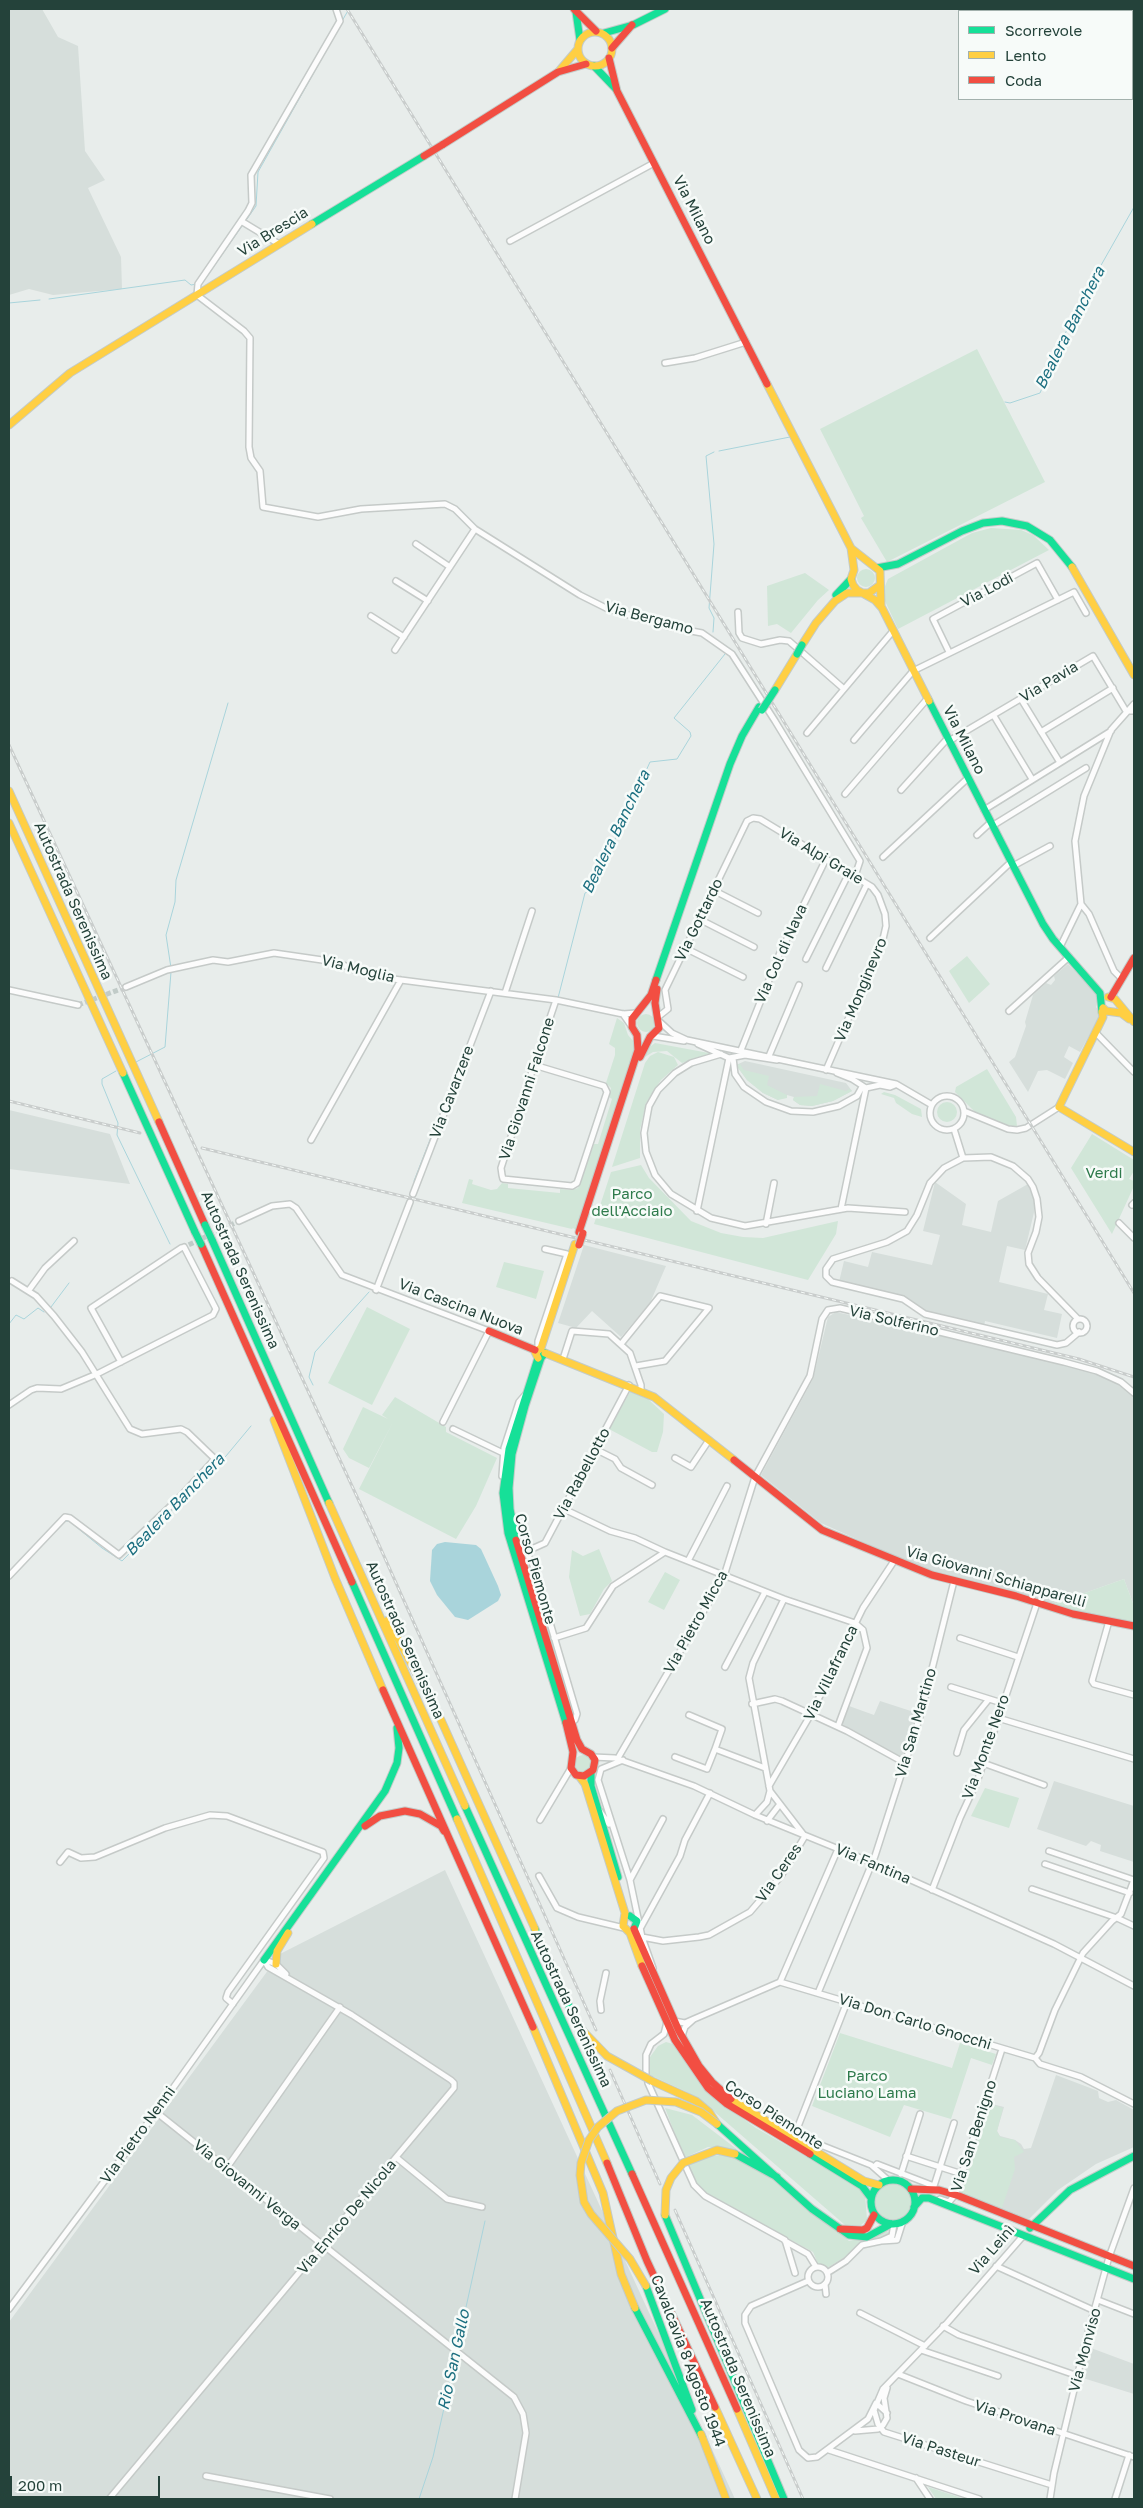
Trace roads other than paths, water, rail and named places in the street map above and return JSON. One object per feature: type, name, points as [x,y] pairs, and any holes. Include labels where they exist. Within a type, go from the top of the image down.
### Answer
[{"type":"main road","points":[[558,72],[577,50],[580,40],[586,33],[633,25],[665,9]]},
{"type":"main road","points":[[575,10],[611,42],[612,48]]},
{"type":"main road","points":[[575,10],[580,40]]},
{"type":"main road","points":[[558,72],[602,64],[609,58],[612,48],[633,25]]},
{"type":"main road","points":[[577,50],[579,55],[590,65]]},
{"type":"main road","name":"Via Milano","points":[[609,58],[617,91],[851,548],[854,570],[851,579],[857,590],[875,600],[882,608],[1043,925],[1069,957],[1102,989],[1110,1001],[1112,1012],[1121,1013],[1134,1022]]},
{"type":"main road","name":"Via Milano","points":[[590,65],[617,91]]},
{"type":"main road","name":"Via Brescia","points":[[9,425],[70,373],[558,72]]},
{"type":"main road","points":[[877,568],[898,564],[974,526],[992,522],[1020,524],[1044,535],[1056,546],[1071,566],[1134,673]]},
{"type":"main road","name":"Via Milano","points":[[851,548],[867,563],[877,568],[882,608]]},
{"type":"main road","points":[[854,570],[860,565],[867,563]]},
{"type":"main road","points":[[800,644],[819,618],[835,601],[850,592],[863,593],[875,590],[898,564]]},
{"type":"main road","points":[[581,1232],[638,1050],[637,1035],[632,1027],[632,1019],[650,996],[733,757],[760,708],[818,613],[851,579]]},
{"type":"main road","points":[[541,1352],[640,1057],[651,1037],[659,1028],[656,993],[733,768],[760,708]]},
{"type":"main road","name":"Autostrada Serenissima","points":[[9,792],[212,1240],[548,1993],[670,2255],[776,2499]]},
{"type":"main road","name":"Autostrada Serenissima","points":[[9,823],[234,1315],[587,2117],[647,2262],[757,2499]]},
{"type":"main road","points":[[1133,961],[1120,980],[1059,1107],[1134,1152]]},
{"type":"main road","name":"Via Milano","points":[[1089,978],[1100,993],[1134,1022]]},
{"type":"main road","points":[[1102,989],[1108,990],[1120,980]]},
{"type":"main road","points":[[1096,1032],[1103,1026],[1117,1006],[1110,1001]]},
{"type":"main road","points":[[638,1012],[648,1010],[658,1018]]},
{"type":"main road","points":[[637,1035],[651,1037]]},
{"type":"main road","points":[[234,1315],[335,1578],[398,1732],[398,1763],[393,1776],[374,1807],[264,1960]]},
{"type":"main road","name":"Via Cascina Nuova","points":[[488,1331],[629,1385],[654,1397],[755,1477]]},
{"type":"main road","name":"Corso Piemonte","points":[[541,1352],[508,1449],[503,1493],[508,1533],[571,1741],[571,1758]]},
{"type":"main road","name":"Corso Piemonte","points":[[541,1352],[511,1464],[509,1499],[513,1528],[579,1744],[592,1757]]},
{"type":"main road","name":"Via Giovanni Schiapparelli","points":[[755,1477],[816,1526],[894,1561],[954,1581],[1066,1612],[1134,1626]]},
{"type":"main road","points":[[364,1579],[379,1599],[407,1659],[441,1720],[573,2015],[582,2031],[598,2048],[620,2065],[696,2101],[709,2112],[717,2124]]},
{"type":"main road","points":[[376,1676],[455,1848],[603,2193],[621,2274],[633,2304],[702,2436]]},
{"type":"main road","points":[[580,1751],[592,1757],[591,1773],[579,1776],[571,1768],[571,1758],[580,1751]]},
{"type":"main road","name":"Corso Piemonte","points":[[591,1773],[591,1786],[599,1810],[628,1925],[654,1980],[670,2020]]},
{"type":"main road","name":"Corso Piemonte","points":[[579,1776],[584,1784],[628,1925],[652,1990],[670,2020],[694,2070],[708,2088],[727,2104],[862,2186],[871,2198]]},
{"type":"main road","points":[[264,1960],[368,1822],[380,1816],[405,1811],[420,1814],[441,1826],[455,1848]]},
{"type":"main road","points":[[276,1964],[277,1951],[291,1926]]},
{"type":"main road","name":"Corso Piemonte","points":[[679,2038],[712,2082],[730,2098],[864,2181],[879,2185]]},
{"type":"main road","name":"Cavalcavia 8 Agosto 1944","points":[[726,2499],[646,2286],[630,2258],[591,2214],[584,2202],[580,2175],[581,2163],[589,2140],[598,2127],[617,2111],[646,2100],[676,2102],[701,2112],[717,2124],[777,2178],[849,2235],[861,2238],[874,2235],[893,2224]]},
{"type":"main road","points":[[777,2178],[735,2154],[717,2150],[705,2153],[683,2163],[671,2178],[666,2190],[665,2215],[784,2499]]},
{"type":"main road","name":"Via Leinì","points":[[1023,2236],[1070,2190],[1133,2159]]},
{"type":"main road","points":[[1134,2266],[939,2190],[911,2189],[901,2181],[888,2180],[879,2185],[871,2198],[874,2214],[879,2220],[893,2224],[903,2221],[922,2198],[929,2198],[1134,2279]]},
{"type":"main road","points":[[911,2189],[914,2207]]},
{"type":"main road","points":[[838,2228],[863,2230],[867,2228],[874,2214]]},
{"type":"street","points":[[196,295],[199,283],[252,203],[251,174],[340,21],[336,9]]},
{"type":"street","points":[[510,241],[654,163]]},
{"type":"street","points":[[241,221],[279,244]]},
{"type":"street","name":"Via Bergamo","points":[[196,295],[244,331],[250,338],[249,447],[251,458],[260,471],[263,507],[318,517],[357,509],[445,504],[455,509],[475,529],[580,595],[608,609],[670,627],[702,633],[732,654],[860,860],[855,876]]},
{"type":"street","points":[[665,363],[695,358],[746,342]]},
{"type":"street","points":[[396,650],[475,529]]},
{"type":"street","points":[[416,544],[450,567]]},
{"type":"street","name":"Via Lodi","points":[[949,652],[933,619],[1037,563],[1058,600]]},
{"type":"street","points":[[396,581],[428,601]]},
{"type":"street","points":[[854,740],[913,671],[1074,592],[1086,613]]},
{"type":"street","points":[[738,612],[739,633],[742,638],[761,644],[780,640],[790,641],[844,689]]},
{"type":"street","points":[[371,616],[404,637]]},
{"type":"street","points":[[807,733],[893,631]]},
{"type":"street","name":"Via Pavia","points":[[901,790],[949,740],[994,716],[1093,656],[1126,711]]},
{"type":"street","points":[[1042,732],[1113,688]]},
{"type":"street","points":[[845,794],[928,698]]},
{"type":"street","points":[[1021,699],[1059,761]]},
{"type":"street","points":[[1120,980],[1088,914],[1081,904],[1075,841],[1076,828],[1090,777],[1111,730],[1134,704]]},
{"type":"street","points":[[1126,711],[1134,711]]},
{"type":"street","points":[[994,716],[1032,779]]},
{"type":"street","points":[[984,810],[1111,730]]},
{"type":"street","points":[[977,835],[1086,768]]},
{"type":"street","points":[[883,857],[968,778]]},
{"type":"street","name":"Via Alpi Graie","points":[[747,821],[753,818],[760,819],[855,876],[876,891],[884,908]]},
{"type":"street","name":"Via Gottardo","points":[[658,1018],[668,1009],[665,990],[747,821]]},
{"type":"street","points":[[930,938],[1012,864],[1050,846]]},
{"type":"street","name":"Via Col di Nava","points":[[740,1050],[779,955],[826,859]]},
{"type":"street","points":[[806,959],[849,873]]},
{"type":"street","points":[[826,968],[867,884]]},
{"type":"street","points":[[713,890],[758,913]]},
{"type":"street","points":[[1060,947],[1081,904]]},
{"type":"street","name":"Via Monginevro","points":[[826,1070],[883,939],[886,926],[884,908]]},
{"type":"street","points":[[505,993],[532,911]]},
{"type":"street","points":[[699,919],[754,947]]},
{"type":"street","points":[[685,948],[743,977]]},
{"type":"street","name":"Via Moglia","points":[[126,987],[167,970],[213,960],[228,962],[274,954],[336,962],[370,976],[556,1000],[622,1014],[638,1012]]},
{"type":"street","points":[[1008,1011],[1069,957]]},
{"type":"street","points":[[311,1140],[402,980]]},
{"type":"street","points":[[769,1056],[799,984]]},
{"type":"street","points":[[9,990],[78,1005]]},
{"type":"street","name":"Via Cavarzere","points":[[413,1194],[491,991]]},
{"type":"street","name":"Via Giovanni Falcone","points":[[534,1065],[604,1086],[607,1092],[577,1183],[572,1186],[503,1179],[501,1168],[534,1065],[556,1000]]},
{"type":"street","points":[[622,1014],[632,1027]]},
{"type":"street","points":[[658,1018],[672,1033],[687,1040],[896,1084],[932,1105]]},
{"type":"street","points":[[1096,1032],[1134,1072]]},
{"type":"street","points":[[651,1037],[675,1041],[687,1040]]},
{"type":"street","points":[[696,1042],[731,1058],[742,1055],[767,1060],[785,1060]]},
{"type":"street","points":[[720,1054],[691,1063],[668,1078],[654,1097],[645,1123],[646,1152],[655,1175],[671,1194],[697,1211],[718,1221],[736,1225],[766,1224],[841,1209],[875,1208],[905,1212]]},
{"type":"street","points":[[731,1058],[735,1074],[744,1087],[780,1109],[813,1112],[839,1106],[853,1099],[864,1088],[896,1084]]},
{"type":"street","points":[[697,1211],[731,1058]]},
{"type":"street","points":[[835,1071],[843,1077],[852,1079],[864,1088]]},
{"type":"street","points":[[841,1209],[864,1088]]},
{"type":"street","points":[[950,1096],[960,1101],[964,1111],[962,1121],[954,1128],[944,1130],[935,1125],[930,1116],[932,1105],[940,1098],[950,1096]]},
{"type":"street","points":[[853,1099],[863,1101]]},
{"type":"street","points":[[964,1111],[1017,1130],[1026,1128],[1059,1107]]},
{"type":"street","points":[[954,1128],[963,1158]]},
{"type":"street","points":[[978,1156],[997,1158],[1018,1170],[1030,1181],[1037,1199],[1039,1217],[1036,1232],[1028,1248],[1029,1264],[1038,1278],[1078,1319],[1085,1320],[1087,1324],[1085,1330],[1079,1332],[1066,1343],[1057,1345],[925,1314],[903,1299],[832,1282],[826,1276],[826,1266],[830,1261],[900,1236],[908,1231],[934,1177],[949,1164],[963,1158],[978,1156]]},
{"type":"street","points":[[766,1224],[774,1183]]},
{"type":"street","points":[[376,1290],[410,1202]]},
{"type":"street","name":"Via Cascina Nuova","points":[[239,1221],[272,1206],[290,1204],[296,1208],[342,1275],[376,1290],[488,1331]]},
{"type":"street","points":[[1119,1223],[1134,1238]]},
{"type":"street","points":[[29,1290],[45,1268],[74,1241]]},
{"type":"street","points":[[9,1405],[31,1390],[37,1388],[62,1389],[97,1374],[121,1362],[216,1312],[183,1247],[91,1308],[121,1362]]},
{"type":"street","points":[[541,1352],[538,1341],[567,1254],[545,1249]]},
{"type":"street","points":[[9,1576],[65,1517],[70,1518],[119,1555],[177,1500],[216,1459],[187,1432],[181,1429],[142,1434],[130,1429],[97,1374],[54,1316],[29,1290],[12,1281]]},
{"type":"street","points":[[621,1344],[660,1296],[709,1308],[665,1361],[636,1366]]},
{"type":"street","name":"Via Solferino","points":[[755,1477],[810,1376],[822,1319],[828,1310],[834,1308],[1097,1371],[1121,1382],[1134,1393]]},
{"type":"street","points":[[1078,1319],[1074,1326],[1079,1332]]},
{"type":"street","points":[[443,1422],[488,1331]]},
{"type":"street","points":[[563,1360],[572,1331],[609,1334],[630,1353],[636,1366],[641,1390]]},
{"type":"street","name":"Via Rabellotto","points":[[526,1552],[543,1545],[629,1385]]},
{"type":"street","points":[[503,1493],[503,1454],[518,1402],[526,1395]]},
{"type":"street","points":[[453,1429],[503,1454]]},
{"type":"street","points":[[675,1458],[691,1467],[709,1440]]},
{"type":"street","points":[[595,1449],[615,1459],[621,1468],[652,1485]]},
{"type":"street","name":"Via Pietro Micca","points":[[621,1759],[724,1576],[755,1477]]},
{"type":"street","points":[[688,1561],[728,1486]]},
{"type":"street","points":[[564,1509],[610,1531],[635,1538],[724,1576],[855,1623],[865,1632],[867,1648],[838,1726]]},
{"type":"street","name":"Corso Piemonte","points":[[513,1528],[532,1562],[577,1714],[572,1722]]},
{"type":"street","points":[[554,1638],[586,1628],[613,1586],[665,1552]]},
{"type":"street","name":"Via Villafranca","points":[[754,1815],[767,1802],[769,1789],[811,1714],[855,1623],[894,1561]]},
{"type":"street","name":"Via San Martino","points":[[818,1993],[873,1863],[925,1699],[954,1581]]},
{"type":"street","points":[[725,1667],[765,1592]]},
{"type":"street","points":[[784,1599],[749,1672],[748,1684],[769,1789],[791,1822],[805,1836]]},
{"type":"street","name":"Via Monte Nero","points":[[932,1890],[983,1763],[1037,1603]]},
{"type":"street","points":[[1109,1621],[1092,1681],[1094,1684],[1134,1694]]},
{"type":"street","points":[[960,1638],[1018,1657]]},
{"type":"street","points":[[951,1687],[1002,1703]]},
{"type":"street","points":[[957,1753],[964,1730],[989,1699]]},
{"type":"street","points":[[752,1704],[778,1700],[838,1726],[905,1763]]},
{"type":"street","points":[[675,1757],[707,1769],[716,1749],[722,1729],[689,1715]]},
{"type":"street","points":[[998,1718],[1134,1759]]},
{"type":"street","points":[[716,1749],[765,1768]]},
{"type":"street","name":"Via Fantina","points":[[592,1757],[621,1759],[710,1793],[767,1821],[873,1863],[1082,1957],[1134,1986]]},
{"type":"street","name":"Corso Piemonte","points":[[621,1759],[604,1767],[598,1776],[630,1880],[628,1925],[642,1937],[654,1969],[654,1980]]},
{"type":"street","points":[[983,1763],[1044,1785]]},
{"type":"street","points":[[540,1820],[571,1768]]},
{"type":"street","points":[[539,1876],[557,1908],[578,1917],[628,1925],[680,1856],[685,1840],[710,1793]]},
{"type":"street","points":[[767,1821],[780,1804]]},
{"type":"street","points":[[599,1810],[605,1816],[617,1840]]},
{"type":"street","points":[[60,1862],[68,1852],[81,1858],[95,1857],[165,1828],[210,1815],[227,1816],[323,1852],[324,1858],[228,1992],[226,1998],[233,2004]]},
{"type":"street","points":[[630,1880],[663,1820]]},
{"type":"street","name":"Via Ceres","points":[[642,1937],[662,1941],[700,1937],[712,1933],[750,1912],[780,1876],[805,1836]]},
{"type":"street","points":[[657,2041],[664,2034],[670,2020],[685,2023],[780,1982],[838,1849]]},
{"type":"street","points":[[1034,2058],[1039,2053],[1055,2010],[1082,1957],[1112,1921],[1117,1918],[1131,1896],[1134,1880],[1049,1851]]},
{"type":"street","points":[[1045,1864],[1131,1896]]},
{"type":"street","points":[[1032,1889],[1117,1918],[1134,1926]]},
{"type":"street","name":"Via Enrico De Nicola","points":[[264,1960],[276,1964],[288,1976]]},
{"type":"street","name":"Via Enrico De Nicola","points":[[109,2499],[452,2093],[454,2082],[340,2008],[268,1966],[264,1960]]},
{"type":"street","name":"Via Pietro Nenni","points":[[9,2309],[156,2112],[264,1960]]},
{"type":"street","points":[[601,2010],[600,2001],[606,1973]]},
{"type":"street","name":"Via Don Carlo Gnocchi","points":[[780,1982],[1034,2058],[1040,2064],[1081,2077],[1134,2104]]},
{"type":"street","points":[[795,2134],[847,2002]]},
{"type":"street","points":[[226,2169],[340,2008]]},
{"type":"street","points":[[646,2073],[646,2055],[651,2044],[666,2038],[679,2038],[694,2019]]},
{"type":"street","name":"Via San Benigno","points":[[929,2198],[934,2197],[949,2202],[955,2195],[1002,2049]]},
{"type":"street","points":[[648,2083],[694,2185],[705,2196],[808,2254],[816,2267]]},
{"type":"street","name":"Via Giovanni Verga","points":[[156,2112],[507,2391],[520,2406],[526,2433],[515,2499]]},
{"type":"street","points":[[901,2174],[920,2114]]},
{"type":"street","points":[[879,2185],[875,2169],[876,2164],[934,2186],[954,2123]]},
{"type":"street","points":[[780,2130],[795,2134],[875,2169],[888,2180]]},
{"type":"street","points":[[906,2156],[962,2174]]},
{"type":"street","points":[[397,2158],[447,2199],[482,2207]]},
{"type":"street","name":"Via Monviso","points":[[1050,2499],[1078,2376],[1109,2257],[1134,2188]]},
{"type":"street","points":[[1128,2203],[1134,2205]]},
{"type":"street","points":[[827,2273],[846,2261],[862,2245],[897,2240],[903,2221]]},
{"type":"street","points":[[881,2241],[892,2236],[893,2224]]},
{"type":"street","name":"Via Leinì","points":[[889,2384],[944,2326],[1023,2236]]},
{"type":"street","points":[[785,2240],[795,2273]]},
{"type":"street","points":[[996,2266],[1095,2311]]},
{"type":"street","points":[[816,2267],[822,2268],[827,2273],[828,2279],[822,2286],[814,2287],[808,2280],[809,2272],[816,2267]]},
{"type":"street","points":[[808,2280],[751,2306],[745,2316],[745,2323],[799,2450],[808,2458],[813,2458],[829,2450],[870,2417],[881,2392],[889,2384]]},
{"type":"street","points":[[1098,2300],[1134,2314]]},
{"type":"street","points":[[860,2313],[923,2348],[998,2376]]},
{"type":"street","points":[[944,2326],[959,2335],[1078,2376]]},
{"type":"street","name":"Via Provana","points":[[898,2374],[966,2401],[1132,2456]]},
{"type":"street","points":[[852,2432],[880,2428],[886,2422],[884,2394],[889,2384]]},
{"type":"street","points":[[876,2403],[886,2413]]},
{"type":"street","points":[[876,2403],[875,2415],[880,2428]]},
{"type":"street","name":"Via Pasteur","points":[[880,2428],[884,2432],[1052,2485]]},
{"type":"street","points":[[842,2440],[841,2450],[845,2454]]},
{"type":"street","points":[[829,2450],[979,2499]]},
{"type":"street","points":[[1115,2499],[1132,2456]]},
{"type":"street","points":[[206,2476],[330,2499]]},
{"type":"street","points":[[916,2478],[930,2499]]},
{"type":"water","points":[[445,1542],[476,1545],[481,1549],[501,1595],[498,1601],[468,1620],[455,1617],[437,1595],[430,1581],[432,1550],[437,1544]]},
{"type":"waterway","points":[[342,21],[349,9]]},
{"type":"waterway","points":[[247,219],[256,206],[258,172],[321,60]]},
{"type":"waterway","name":"Bealera Banchera","points":[[1005,402],[1010,403],[1040,393],[1074,313],[1134,207]]},
{"type":"waterway","points":[[203,282],[242,226]]},
{"type":"waterway","points":[[49,299],[185,280],[191,285],[197,284]]},
{"type":"waterway","points":[[9,303],[40,300]]},
{"type":"waterway","name":"Bealera Banchera","points":[[719,451],[790,437]]},
{"type":"waterway","name":"Bealera Banchera","points":[[713,632],[714,618],[709,608],[714,544],[706,456],[714,452]]},
{"type":"waterway","name":"Bealera Banchera","points":[[558,998],[585,893],[592,890],[650,762],[677,759],[691,736],[690,732],[674,718],[725,654]]},
{"type":"waterway","points":[[171,968],[166,935],[175,902],[176,880],[228,703]]},
{"type":"waterway","points":[[136,1062],[165,1047],[171,972]]},
{"type":"waterway","name":"Bealera Banchera","points":[[414,1181],[486,996]]},
{"type":"waterway","points":[[116,1071],[102,1079],[102,1084],[118,1123],[117,1135],[170,1244]]},
{"type":"waterway","points":[[51,1307],[69,1283]]},
{"type":"waterway","name":"Bealera Banchera","points":[[313,1385],[309,1377],[315,1352],[369,1292]]},
{"type":"waterway","points":[[9,1324],[16,1315],[24,1319],[38,1308],[44,1312]]},
{"type":"waterway","name":"Bealera Banchera","points":[[9,1580],[65,1521],[69,1521],[102,1548],[122,1561],[226,1456],[251,1426]]},
{"type":"waterway","name":"Rio San Gallo","points":[[457,2348],[485,2221]]},
{"type":"waterway","name":"Rio San Gallo","points":[[419,2499],[433,2457],[456,2355]]},
{"type":"tunnel","points":[[78,1005],[126,987]]},
{"type":"tunnel","points":[[182,1248],[239,1221]]},
{"type":"railway","points":[[347,9],[1134,1293]]},
{"type":"railway","points":[[9,745],[371,1527],[596,2030]]},
{"type":"railway","points":[[9,1101],[140,1133]]},
{"type":"railway","points":[[202,1148],[1079,1359],[1134,1377]]},
{"type":"railway","points":[[610,2070],[660,2184]]},
{"type":"railway","points":[[675,2210],[803,2499]]},
{"type":"park label","name":"Verdi","points":[[1104,1173]]},
{"type":"park label","name":"Parco dell'Acciaio","points":[[632,1202]]},
{"type":"park label","name":"Parco Luciano Lama","points":[[867,2084]]}]
